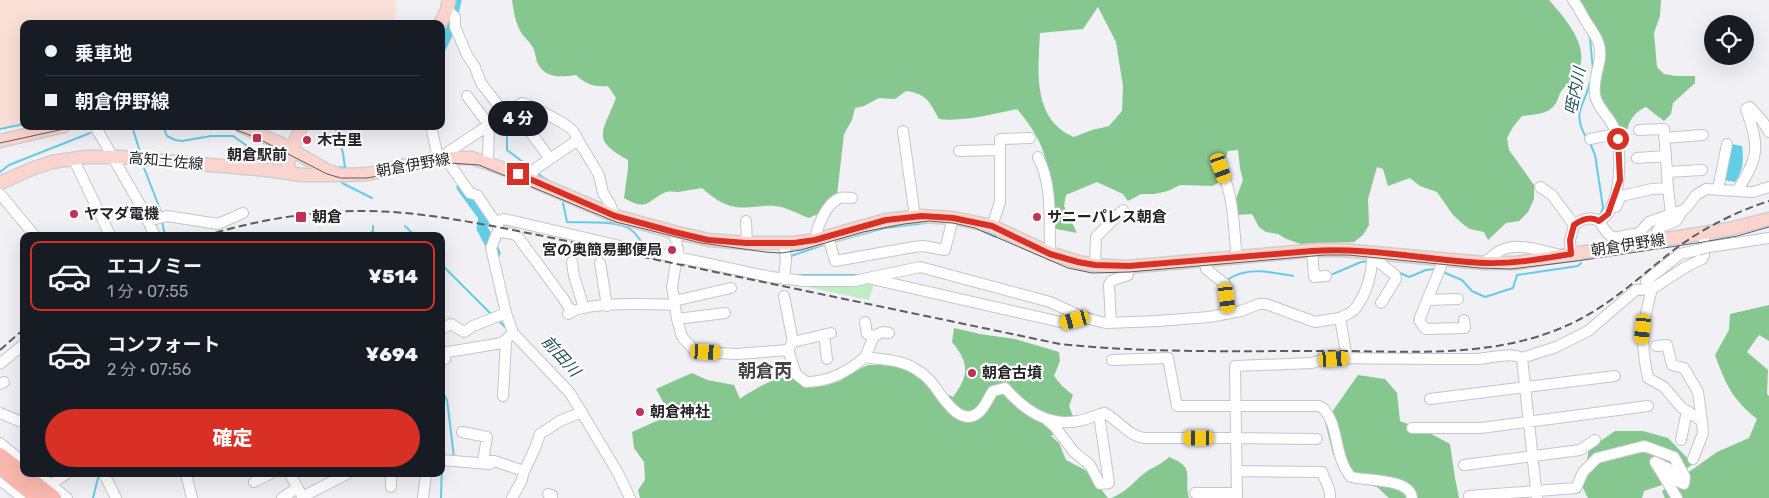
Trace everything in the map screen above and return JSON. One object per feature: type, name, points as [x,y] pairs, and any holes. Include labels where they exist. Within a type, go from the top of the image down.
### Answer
[{"type":"highway","points":[[0,455],[37,498]]},
{"type":"highway","points":[[0,468],[19,476]]},
{"type":"highway","points":[[21,477],[52,491]]},
{"type":"main road","points":[[443,20],[450,9]]},
{"type":"main road","points":[[0,141],[47,130]]},
{"type":"main road","points":[[249,130],[328,170],[346,175]]},
{"type":"main road","points":[[286,173],[291,150],[300,130]]},
{"type":"main road","name":"高知土佐線","points":[[0,183],[31,169],[73,158],[112,157],[286,173]]},
{"type":"main road","name":"朝倉伊野線","points":[[286,173],[368,174],[443,158],[472,158],[488,162],[615,216],[708,240],[784,244],[815,240],[886,220],[915,217],[953,218],[992,226],[1050,254],[1095,265],[1129,266],[1342,250],[1376,259],[1442,266],[1516,263],[1748,226],[1769,220]]},
{"type":"street","points":[[1573,0],[1598,40],[1600,57],[1596,75],[1597,101],[1611,122],[1616,134],[1620,180],[1608,214]]},
{"type":"street","points":[[450,9],[455,27],[481,83],[509,111],[550,159]]},
{"type":"street","points":[[467,96],[489,125],[488,162]]},
{"type":"street","points":[[443,158],[448,152],[509,111],[522,104],[533,107],[572,129],[599,175],[603,193],[615,216]]},
{"type":"street","points":[[1737,191],[1751,170],[1755,154],[1756,138],[1746,110],[1750,107],[1769,132]]},
{"type":"street","points":[[1639,130],[1664,128],[1668,188],[1672,214]]},
{"type":"street","points":[[97,130],[153,232]]},
{"type":"street","points":[[432,130],[443,158],[470,192],[477,195],[498,227],[518,237],[563,298],[569,313],[584,308],[674,303],[731,288]]},
{"type":"street","points":[[903,131],[915,217]]},
{"type":"street","points":[[1590,139],[1616,134]]},
{"type":"street","points":[[1664,138],[1703,135]]},
{"type":"street","points":[[992,226],[1000,202],[1000,139],[1030,138]]},
{"type":"street","points":[[529,179],[535,169],[578,140]]},
{"type":"street","points":[[1718,189],[1727,144]]},
{"type":"street","points":[[959,151],[1000,150]]},
{"type":"street","points":[[1637,158],[1666,156]]},
{"type":"street","points":[[1038,157],[1044,169],[1047,182],[1050,254]]},
{"type":"street","points":[[73,158],[109,232]]},
{"type":"street","points":[[1215,161],[1221,168],[1228,191],[1237,258]]},
{"type":"street","points":[[1667,172],[1702,170]]},
{"type":"street","points":[[1540,187],[1552,195],[1574,225]]},
{"type":"street","points":[[1567,255],[1574,225],[1587,218],[1599,221],[1607,233],[1614,238],[1639,234],[1649,222],[1688,207],[1700,191],[1706,188],[1753,192],[1769,187]]},
{"type":"street","points":[[1599,221],[1616,208],[1621,196],[1652,189],[1668,188]]},
{"type":"street","points":[[0,194],[32,232]]},
{"type":"street","points":[[815,240],[821,221],[834,202],[839,198],[852,198]]},
{"type":"street","points":[[1095,265],[1096,237],[1123,210]]},
{"type":"street","points":[[1655,240],[1661,227],[1676,221],[1683,210]]},
{"type":"street","points":[[148,221],[167,216],[218,224],[243,214]]},
{"type":"street","points":[[828,236],[835,261],[923,246],[945,250],[953,218]]},
{"type":"street","points":[[503,396],[510,336],[492,247],[498,227],[504,219],[677,259],[771,278],[854,281],[920,267],[1050,302],[1085,318],[1111,323],[1184,319],[1229,313],[1262,304],[1272,305],[1282,311],[1315,322],[1340,318],[1352,312],[1363,293],[1376,259],[1395,275],[1396,279],[1381,302]]},
{"type":"street","points":[[746,220],[747,243]]},
{"type":"street","points":[[674,232],[678,250],[672,287],[674,303],[682,337],[696,352],[737,354],[791,346],[828,334],[827,359]]},
{"type":"street","points":[[1194,493],[1237,495],[1235,366],[1312,363],[1321,360],[1347,358],[1410,360],[1474,359],[1514,354],[1522,358],[1556,347],[1588,331],[1636,290],[1652,289],[1684,268],[1702,259],[1704,255],[1704,233]]},
{"type":"street","points":[[1652,289],[1646,281],[1680,254],[1709,247],[1769,238]]},
{"type":"street","points":[[784,244],[786,259],[784,279]]},
{"type":"street","points":[[1312,251],[1309,277],[1326,276]]},
{"type":"street","points":[[1204,260],[1208,270],[1225,284],[1229,313]]},
{"type":"street","points":[[572,262],[574,276],[584,308]]},
{"type":"street","points":[[600,263],[607,306]]},
{"type":"street","points":[[1111,323],[1109,285],[1111,281],[1128,275],[1129,266]]},
{"type":"street","points":[[1442,266],[1419,320],[1425,329],[1465,328],[1464,320]]},
{"type":"street","points":[[870,278],[1065,323],[1085,318]]},
{"type":"street","points":[[1652,289],[1645,315],[1642,342],[1648,378],[1664,388],[1681,407],[1702,421]]},
{"type":"street","points":[[784,296],[796,374],[806,382],[836,376],[844,372],[865,357],[874,336]]},
{"type":"street","points":[[1427,300],[1458,299]]},
{"type":"street","points":[[445,327],[451,324],[464,332],[473,326],[506,313]]},
{"type":"street","points":[[677,319],[724,313]]},
{"type":"street","points":[[1340,318],[1347,358]]},
{"type":"street","points":[[865,322],[867,334],[874,336],[883,332],[889,333]]},
{"type":"street","points":[[445,353],[502,343],[510,336]]},
{"type":"street","points":[[510,336],[564,386],[618,472],[630,498]]},
{"type":"street","points":[[1656,346],[1667,345],[1672,365],[1684,368],[1698,392],[1703,434],[1693,459]]},
{"type":"street","points":[[0,364],[20,347]]},
{"type":"street","points":[[865,357],[900,362],[938,377]]},
{"type":"street","points":[[1112,360],[1168,358],[1177,406],[1319,406],[1324,409],[1332,423],[1342,462],[1346,472],[1351,477],[1404,486],[1412,493],[1412,498]]},
{"type":"street","points":[[1522,358],[1536,494]]},
{"type":"street","points":[[917,370],[930,380],[952,409],[964,416],[976,415],[982,410],[993,391],[1005,388],[1026,410],[1047,419],[1060,423],[1074,422],[1105,414],[1113,418],[1136,437],[1317,439]]},
{"type":"street","points":[[1430,398],[1615,376]]},
{"type":"street","points":[[1412,428],[1481,428],[1648,406]]},
{"type":"street","points":[[1681,440],[1687,411]]},
{"type":"street","points":[[512,498],[522,480],[540,434],[563,420],[582,412]]},
{"type":"street","points":[[0,413],[20,422]]},
{"type":"street","points":[[1047,419],[1074,452],[1090,465],[1100,484],[1109,483],[1099,414]]},
{"type":"street","points":[[462,432],[487,437],[483,461],[494,461],[524,473]]},
{"type":"street","points":[[1464,465],[1580,450],[1595,440]]},
{"type":"street","points":[[0,443],[19,476],[23,498]]},
{"type":"street","points":[[1469,496],[1536,494],[1576,488],[1583,472],[1597,458],[1644,446],[1674,456],[1685,477],[1684,484],[1678,481],[1671,470],[1655,462],[1677,498]]},
{"type":"street","points":[[445,460],[492,464],[524,473]]},
{"type":"street","points":[[1237,471],[1322,472],[1330,490],[1330,498]]},
{"type":"street","points":[[0,480],[19,476]]},
{"type":"street","points":[[40,477],[52,491],[67,498]]},
{"type":"street","points":[[52,491],[64,477]]},
{"type":"street","points":[[106,477],[116,498]]},
{"type":"street","points":[[187,477],[192,498]]},
{"type":"street","points":[[254,482],[264,477]]},
{"type":"street","points":[[292,477],[301,494]]},
{"type":"street","points":[[282,498],[301,494],[340,477]]},
{"type":"street","points":[[391,477],[391,487]]},
{"type":"street","points":[[423,498],[426,477]]},
{"type":"shaded area","points":[[0,0],[395,0],[398,13],[394,15],[395,20],[20,20],[20,124],[0,128]]},
{"type":"green space","points":[[512,0],[1549,0],[1574,33],[1581,52],[1581,62],[1578,71],[1562,91],[1553,107],[1541,113],[1522,116],[1507,138],[1509,150],[1534,185],[1534,199],[1528,212],[1519,221],[1506,223],[1488,240],[1484,232],[1470,229],[1453,215],[1437,192],[1420,186],[1410,178],[1388,186],[1383,169],[1377,167],[1368,199],[1369,225],[1363,235],[1354,242],[1301,244],[1278,234],[1266,232],[1259,227],[1252,214],[1237,215],[1234,204],[1243,180],[1238,150],[1228,151],[1222,180],[1213,186],[1180,185],[1168,191],[1141,194],[1128,201],[1123,194],[1097,182],[1066,195],[1064,206],[1077,233],[1056,229],[1047,225],[1048,180],[1045,156],[1033,131],[1017,109],[968,118],[939,119],[927,99],[919,94],[906,91],[895,99],[879,98],[864,106],[855,108],[852,120],[844,134],[837,195],[820,213],[809,218],[779,207],[731,206],[717,200],[702,188],[666,192],[643,205],[624,198],[628,160],[608,146],[603,134],[616,98],[608,86],[591,85],[576,75],[550,75],[541,69],[533,48],[518,26]],"holes":[[[1098,7],[1116,42],[1123,86],[1122,111],[1109,126],[1074,137],[1060,129],[1044,107],[1040,93],[1039,78],[1040,33],[1083,29]]]},
{"type":"green space","points":[[1577,0],[1661,0],[1660,16],[1654,33],[1657,67],[1664,74],[1695,76],[1695,83],[1673,103],[1671,114],[1664,121],[1646,107],[1634,115],[1628,127],[1622,155],[1597,96],[1602,57]]},
{"type":"green space","points":[[874,283],[869,300],[807,287],[808,284],[846,286]]},
{"type":"green space","points":[[1769,305],[1769,341],[1759,335],[1747,352],[1768,370],[1769,498],[1665,498],[1662,491],[1717,452],[1749,438],[1757,419],[1741,405],[1731,391],[1715,355],[1729,330],[1730,314]]},
{"type":"green space","points":[[954,328],[1015,339],[1059,352],[1060,361],[1054,376],[1073,395],[1069,406],[1074,419],[1051,436],[1059,443],[1066,460],[1087,471],[1108,498],[640,498],[638,490],[645,480],[644,462],[634,448],[632,432],[670,415],[656,389],[692,373],[707,380],[734,385],[740,399],[775,379],[786,377],[797,380],[807,387],[824,386],[840,381],[868,365],[883,365],[903,367],[936,389],[953,397],[962,382],[965,369],[962,357],[952,342]]},
{"type":"green space","points":[[1358,375],[1385,379],[1397,393],[1400,421],[1424,430],[1450,444],[1459,498],[1389,498],[1377,487],[1353,481],[1333,454],[1325,422]]},
{"type":"green space","points":[[1615,431],[1643,431],[1668,438],[1693,464],[1665,484],[1644,491],[1642,498],[1588,498],[1582,486],[1589,449]]},
{"type":"green space","points":[[1169,457],[1178,461],[1186,469],[1189,498],[1111,498],[1127,489],[1149,470]]},
{"type":"water","points":[[1731,144],[1742,146],[1743,151],[1741,169],[1735,182],[1724,180]]},
{"type":"waterway","name":"前田川","points":[[445,39],[450,28],[456,0]]},
{"type":"waterway","name":"咥内川","points":[[1587,31],[1590,38],[1593,70]]},
{"type":"waterway","name":"咥内川","points":[[1587,139],[1582,130],[1579,116],[1590,82]]},
{"type":"waterway","points":[[505,118],[507,123],[507,150],[531,168]]},
{"type":"waterway","points":[[0,129],[20,125]]},
{"type":"waterway","points":[[133,130],[140,152]]},
{"type":"waterway","points":[[165,130],[167,136],[182,141],[211,136],[233,136],[260,155],[270,159]]},
{"type":"waterway","points":[[336,130],[345,168]]},
{"type":"waterway","points":[[0,172],[9,165],[90,133]]},
{"type":"waterway","name":"咥内川","points":[[1590,143],[1595,155],[1603,207],[1601,213]]},
{"type":"waterway","points":[[337,167],[347,168]]},
{"type":"waterway","points":[[144,168],[162,214]]},
{"type":"waterway","points":[[537,173],[547,180]]},
{"type":"waterway","points":[[342,183],[372,198]]},
{"type":"waterway","name":"前田川","points":[[462,187],[484,217],[483,223]]},
{"type":"waterway","points":[[563,203],[567,222],[608,223],[624,226],[630,229],[645,247]]},
{"type":"waterway","points":[[162,221],[164,232]]},
{"type":"waterway","points":[[833,242],[885,228],[926,223]]},
{"type":"waterway","points":[[372,232],[373,226]]},
{"type":"waterway","points":[[405,226],[411,232]]},
{"type":"waterway","name":"前田川","points":[[482,228],[495,253]]},
{"type":"waterway","points":[[978,229],[996,237]]},
{"type":"waterway","points":[[790,259],[791,256],[826,244]]},
{"type":"waterway","points":[[1333,274],[1361,262],[1369,261]]},
{"type":"waterway","points":[[1443,272],[1462,280],[1472,291],[1485,297],[1513,288],[1517,275],[1578,266],[1581,263]]},
{"type":"waterway","points":[[445,268],[492,315]]},
{"type":"waterway","points":[[1398,272],[1409,277],[1426,270],[1436,269]]},
{"type":"waterway","points":[[1227,280],[1243,273],[1259,271],[1293,276]]},
{"type":"waterway","points":[[795,275],[858,275]]},
{"type":"waterway","points":[[1082,311],[1094,315]]},
{"type":"waterway","points":[[498,320],[507,329]]},
{"type":"waterway","points":[[445,397],[454,457]]},
{"type":"waterway","points":[[93,498],[98,477]]},
{"type":"waterway","points":[[441,498],[442,477]]},
{"type":"tram line","points":[[0,143],[60,130]]},
{"type":"tram line","points":[[236,130],[257,138],[327,174],[341,178],[367,178],[449,163],[479,165],[616,222],[701,243],[781,253],[801,250],[863,232],[929,221],[953,223],[975,228],[1068,268],[1092,273],[1129,272],[1325,255],[1348,255],[1480,268],[1511,269],[1703,242],[1737,236],[1769,227]]},
{"type":"railway","points":[[219,232],[286,217],[327,212],[369,211],[411,214],[454,219],[538,235],[1060,344],[1124,349],[1189,351],[1413,352],[1476,349],[1507,344],[1538,336],[1568,325],[1611,300],[1697,234],[1732,215],[1769,201]]},
{"type":"railway","points":[[0,350],[20,332]]},
{"type":"place","name":"朝倉駅前","points":[[257,138]]},
{"type":"place","name":"木古里","points":[[307,140]]},
{"type":"place","name":"ヤマダ電機","points":[[74,214]]},
{"type":"place","name":"朝倉","points":[[301,217]]},
{"type":"place","name":"サニーパレス朝倉","points":[[1037,217]]},
{"type":"place","name":"宮の奥簡易郵便局","points":[[672,250]]},
{"type":"place","name":"朝倉古墳","points":[[972,373]]},
{"type":"place","name":"朝倉神社","points":[[640,412]]},
{"type":"district","name":"朝倉丙","points":[[765,371]]},
{"type":"route","points":[[518,174],[615,216],[708,240],[764,244],[794,243],[815,240],[886,220],[922,216],[953,218],[992,226],[1050,254],[1095,265],[1129,266],[1342,250],[1484,263],[1516,263],[1571,254],[1570,240],[1574,225],[1587,218],[1599,221],[1608,214],[1620,180],[1618,139]]}]
